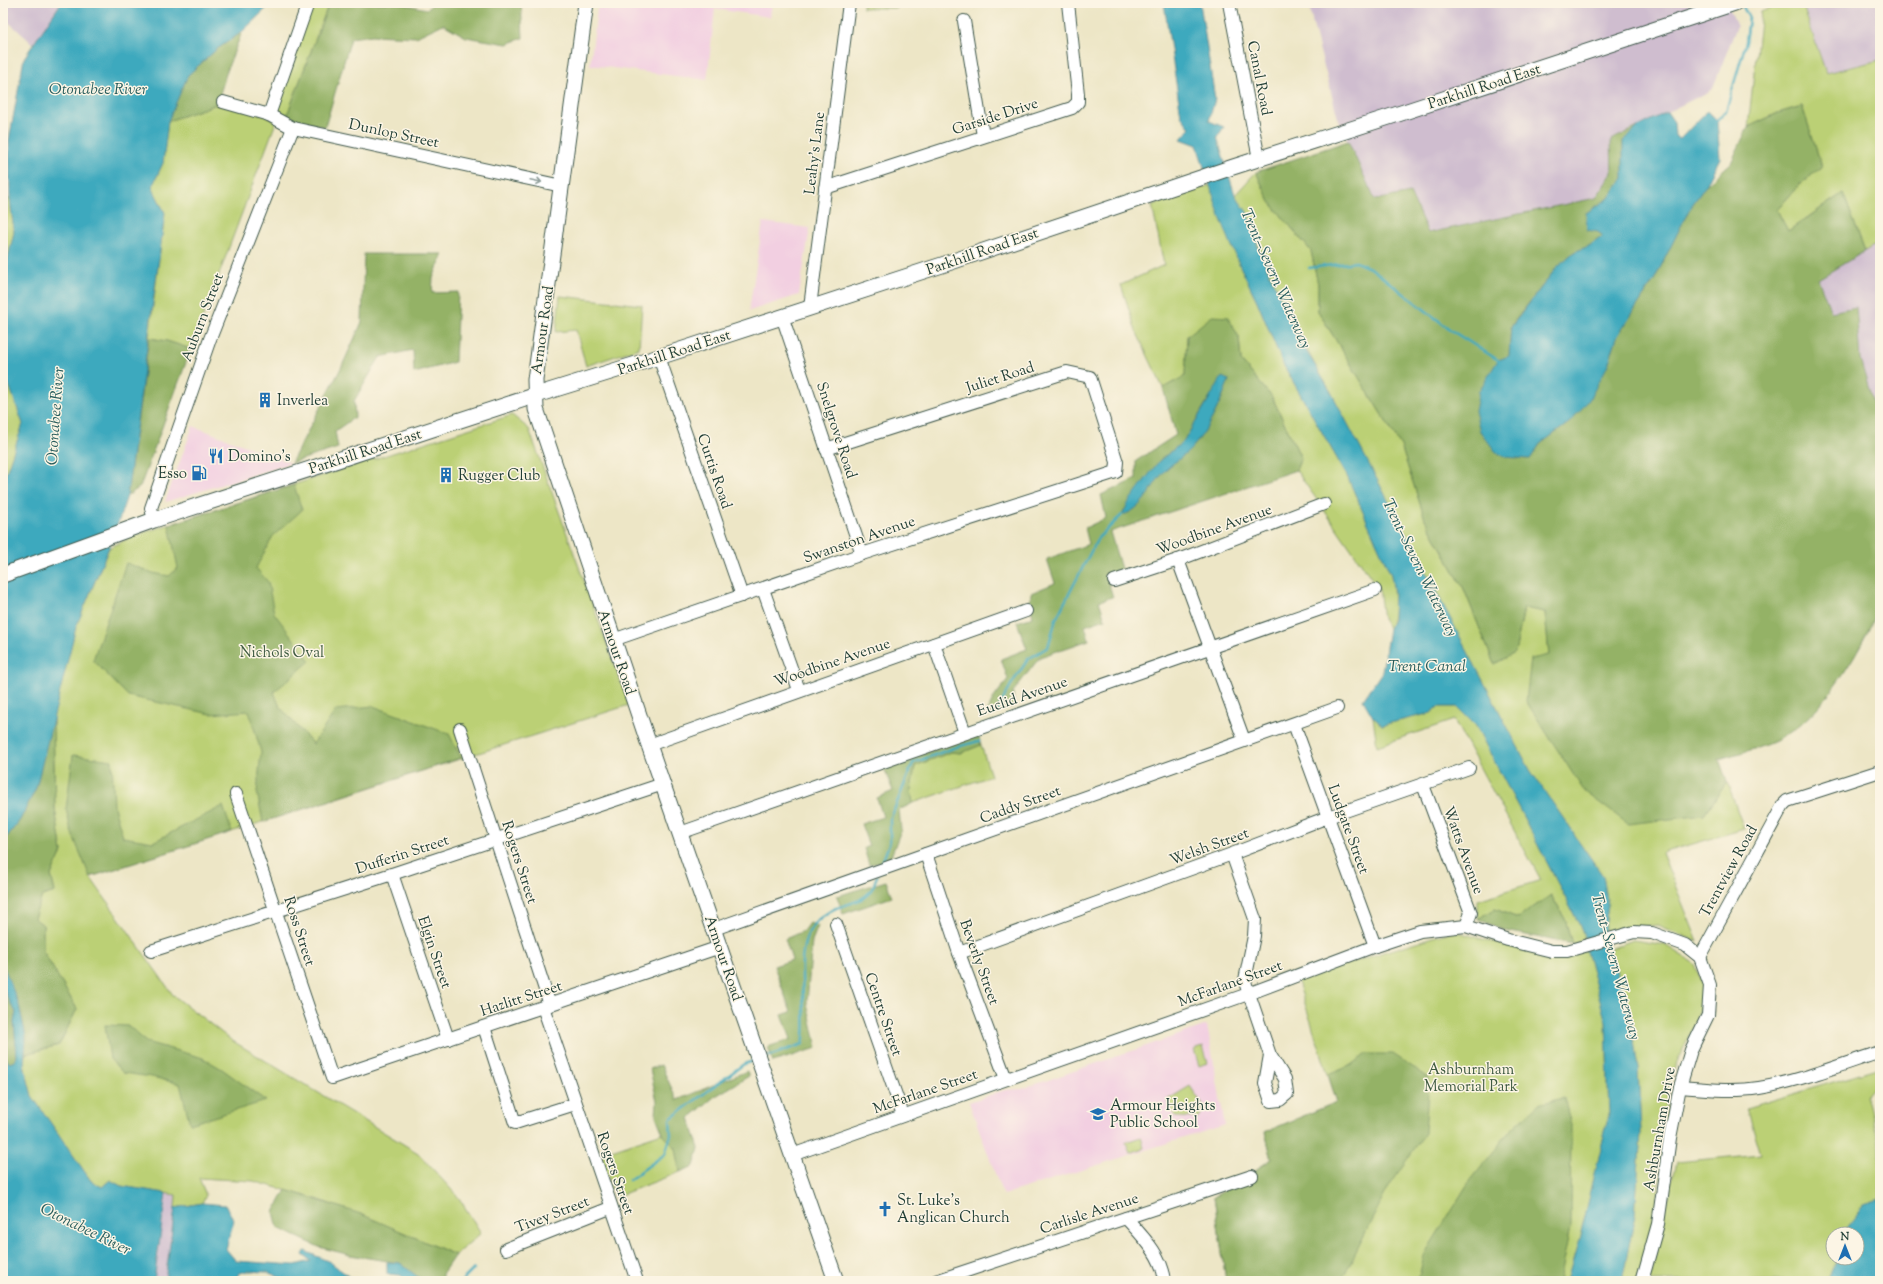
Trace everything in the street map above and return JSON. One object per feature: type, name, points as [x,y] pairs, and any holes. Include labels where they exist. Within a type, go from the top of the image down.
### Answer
[{"type":"main road","name":"Armour Road","points":[[586,3],[535,380],[536,409],[649,745],[836,1281]]},
{"type":"main road","name":"Parkhill Road East","points":[[3,574],[154,520],[535,395],[659,357],[1192,180],[1730,4]]},
{"type":"street","name":"Leahy's Lane","points":[[810,307],[849,3]]},
{"type":"street","name":"Garside Drive","points":[[825,188],[1072,108],[1078,102],[1068,3]]},
{"type":"street","name":"Canal Road","points":[[1229,3],[1258,159]]},
{"type":"street","points":[[269,115],[306,6]]},
{"type":"street","points":[[964,21],[982,136]]},
{"type":"street","name":"Dunlop Street","points":[[223,102],[269,115],[293,128],[562,186]]},
{"type":"street","name":"Auburn Street","points":[[154,520],[151,508],[210,339],[293,128]]},
{"type":"street","name":"Snelgrove Road","points":[[782,316],[862,554]]},
{"type":"street","name":"Curtis Road","points":[[659,357],[742,596]]},
{"type":"street","name":"Juliet Road","points":[[826,449],[1068,372],[1090,377],[1117,462],[1116,472]]},
{"type":"street","name":"Swanston Avenue","points":[[613,640],[862,554],[1116,472]]},
{"type":"street","name":"Woodbine Avenue","points":[[1114,581],[1178,560],[1324,504]]},
{"type":"street","points":[[1178,560],[1244,740]]},
{"type":"street","points":[[763,589],[799,690]]},
{"type":"street","name":"Euclid Avenue","points":[[680,833],[1375,590]]},
{"type":"street","name":"Woodbine Avenue","points":[[649,745],[799,690],[1026,611]]},
{"type":"street","points":[[934,644],[965,733]]},
{"type":"street","name":"Caddy Street","points":[[714,929],[1337,708]]},
{"type":"street","name":"Ludgate Street","points":[[1294,724],[1375,946]]},
{"type":"street","name":"Rogers Street","points":[[460,729],[547,1006],[575,1104],[636,1281]]},
{"type":"street","name":"Welsh Street","points":[[960,953],[1232,854],[1328,817],[1469,768]]},
{"type":"street","name":"Trentview Road","points":[[1700,957],[1783,805],[1787,801],[1880,771]]},
{"type":"street","name":"Dufferin Street","points":[[151,951],[392,874],[663,784]]},
{"type":"street","name":"Watts Avenue","points":[[1423,785],[1471,913],[1466,926]]},
{"type":"street","name":"Ross Street","points":[[236,794],[332,1078]]},
{"type":"street","name":"Beverly Street","points":[[926,854],[1006,1080]]},
{"type":"street","points":[[1232,854],[1255,919],[1254,936],[1245,980],[1248,994],[1270,1055]]},
{"type":"street","name":"Elgin Street","points":[[392,874],[448,1039]]},
{"type":"street","name":"Centre Street","points":[[836,924],[903,1115]]},
{"type":"street","name":"McFarlane Street","points":[[792,1155],[1248,994],[1375,946],[1420,931],[1466,926],[1508,940],[1552,951],[1567,951],[1634,932],[1652,933],[1685,945],[1700,957]]},
{"type":"street","name":"Hazlitt Street","points":[[332,1078],[720,947]]},
{"type":"street","name":"Ashburnham Drive","points":[[1642,1281],[1658,1224],[1670,1138],[1680,1087],[1691,1050],[1708,1015],[1710,985],[1700,957]]},
{"type":"street","points":[[484,1027],[515,1123],[575,1104]]},
{"type":"street","points":[[1680,1087],[1723,1090],[1759,1088],[1801,1078],[1880,1052]]},
{"type":"street","name":"Carlisle Avenue","points":[[936,1281],[1252,1176]]},
{"type":"street","name":"Tivey Street","points":[[506,1249],[610,1208]]},
{"type":"street","points":[[1126,1218],[1150,1245],[1164,1269],[1165,1281]]},
{"type":"shaded area","points":[[3,3],[61,3],[33,44],[3,17]]},
{"type":"shaded area","points":[[598,3],[772,3],[770,17],[715,9],[707,80],[590,65]]},
{"type":"shaded area","points":[[1309,3],[1727,3],[1737,26],[1712,90],[1611,140],[1612,173],[1596,198],[1428,233],[1410,193],[1375,200],[1339,122],[1313,25]]},
{"type":"shaded area","points":[[1802,3],[1880,3],[1880,60],[1826,73]]},
{"type":"shaded area","points":[[763,222],[810,228],[799,295],[749,311]]},
{"type":"shaded area","points":[[1880,242],[1880,416],[1877,417],[1860,359],[1856,307],[1831,312],[1818,278]]},
{"type":"shaded area","points":[[193,426],[291,463],[165,502]]},
{"type":"shaded area","name":"Armour Heights Public School","points":[[1207,1025],[1225,1125],[1003,1195],[969,1102],[1005,1090],[1022,1089]]},
{"type":"shaded area","points":[[166,1193],[177,1195],[165,1281],[154,1281]]},
{"type":"green space","points":[[281,3],[329,3],[286,118],[274,112],[302,10]]},
{"type":"green space","points":[[329,3],[397,3],[427,9],[434,3],[521,3],[523,38],[507,44],[466,37],[443,24],[416,37],[372,35],[351,38],[325,127],[286,118]]},
{"type":"green space","points":[[863,3],[897,3],[897,8],[863,8]]},
{"type":"green space","points":[[1782,3],[1802,3],[1826,73],[1880,60],[1880,242],[1865,251],[1843,193],[1788,231],[1777,210],[1799,185],[1822,167],[1802,106],[1778,113],[1748,127],[1761,12]]},
{"type":"green space","points":[[242,32],[228,67],[217,104],[168,121],[188,75],[217,49]]},
{"type":"green space","points":[[217,104],[267,116],[276,122],[191,349],[167,341],[149,338],[165,213],[152,187],[163,163],[168,121]]},
{"type":"green space","points":[[1802,106],[1822,167],[1799,185],[1777,210],[1788,231],[1843,193],[1865,251],[1818,279],[1831,312],[1856,307],[1860,359],[1877,417],[1880,416],[1880,607],[1861,644],[1838,682],[1810,716],[1777,740],[1719,759],[1727,782],[1704,815],[1628,824],[1584,791],[1526,701],[1531,659],[1549,655],[1545,612],[1524,608],[1515,653],[1494,664],[1464,589],[1425,519],[1401,446],[1318,311],[1318,284],[1311,251],[1270,202],[1256,172],[1348,141],[1375,200],[1410,193],[1428,233],[1596,198],[1612,173],[1611,140],[1638,127],[1623,141],[1623,178],[1608,199],[1586,213],[1598,232],[1604,236],[1589,246],[1574,252],[1557,267],[1511,326],[1509,356],[1480,431],[1491,446],[1500,454],[1530,459],[1540,444],[1570,422],[1608,365],[1617,337],[1654,280],[1690,208],[1706,185],[1731,163],[1748,127],[1778,113]]},
{"type":"green space","points":[[1256,172],[1270,202],[1311,251],[1318,284],[1318,311],[1401,446],[1425,519],[1464,589],[1494,664],[1515,653],[1524,608],[1545,612],[1549,655],[1704,815],[1727,782],[1744,829],[1662,853],[1698,942],[1658,925],[1619,929],[1604,933],[1608,905],[1603,876],[1530,770],[1331,392],[1297,332],[1275,286],[1249,222],[1235,195]]},
{"type":"green space","points":[[1210,185],[1240,266],[1257,301],[1283,364],[1347,476],[1391,575],[1394,609],[1389,629],[1383,619],[1379,589],[1296,470],[1301,458],[1272,397],[1241,361],[1239,337],[1187,336],[1185,376],[1163,388],[1136,331],[1121,285],[1164,265],[1152,205]]},
{"type":"green space","points":[[3,198],[10,199],[14,232],[3,280]]},
{"type":"green space","points":[[364,254],[443,254],[433,278],[432,293],[458,292],[455,362],[414,373],[413,350],[380,357],[354,401],[355,417],[335,431],[338,448],[291,463],[342,366],[362,322]]},
{"type":"green space","points":[[560,296],[642,305],[639,348],[586,366],[576,330],[556,332]]},
{"type":"green space","points":[[1212,316],[1228,317],[1239,337],[1241,361],[1272,397],[1301,458],[1296,470],[1110,532],[1122,572],[1107,578],[1113,597],[1099,601],[1105,619],[1085,626],[1089,640],[1040,657],[1013,692],[1014,706],[986,716],[993,699],[1008,679],[1001,659],[1027,649],[1017,622],[1033,617],[1030,605],[1031,593],[1055,583],[1047,559],[1089,544],[1085,528],[1106,518],[1101,495],[1136,479],[1136,461],[1176,435],[1163,388],[1185,376],[1187,336]],"holes":[[[1229,379],[1218,407],[1197,442],[1188,452],[1163,472],[1146,497],[1136,508],[1122,515],[1159,461],[1184,441],[1206,403]]]},
{"type":"green space","points":[[149,338],[167,341],[191,349],[140,487],[127,496]]},
{"type":"green space","points":[[3,368],[23,424],[3,482]]},
{"type":"green space","name":"Nichols Oval","points":[[512,415],[529,429],[629,705],[90,877],[173,995],[231,1040],[418,1153],[459,1198],[481,1233],[455,1255],[400,1231],[320,1200],[253,1181],[199,1178],[206,1195],[202,1203],[175,1208],[176,1195],[121,1186],[110,1180],[102,1187],[91,1181],[32,1096],[24,1065],[25,1054],[59,1045],[77,1009],[43,951],[43,925],[34,918],[42,896],[55,892],[51,875],[62,852],[55,809],[53,718],[76,627],[109,548],[133,536]]},
{"type":"green space","points":[[294,485],[302,510],[273,536],[256,568],[268,582],[274,613],[310,661],[274,692],[280,707],[313,744],[336,710],[373,706],[449,734],[461,758],[263,822],[257,792],[261,752],[249,711],[211,714],[128,696],[93,660],[126,563],[153,573],[169,576],[178,568],[169,525]]},
{"type":"green space","points":[[1438,707],[1457,707],[1476,726],[1579,924],[1585,939],[1572,944],[1565,919],[1551,895],[1518,918],[1495,909],[1478,919],[1478,900],[1541,880],[1454,720],[1377,746],[1373,717],[1382,725],[1431,713]]},
{"type":"green space","points":[[53,718],[55,809],[62,852],[51,875],[55,892],[42,896],[34,918],[43,925],[43,951],[77,1009],[59,1045],[25,1054],[26,1037],[19,1005],[3,965],[3,842],[20,820],[36,788]]},
{"type":"green space","points":[[978,734],[981,745],[961,753],[951,752],[915,766],[911,790],[913,803],[899,810],[901,830],[890,859],[869,865],[864,848],[869,846],[861,824],[883,817],[877,798],[893,791],[884,768]]},
{"type":"green space","points":[[981,745],[991,776],[913,803],[911,790],[915,766],[951,752],[961,753]]},
{"type":"green space","points":[[73,755],[112,760],[114,807],[123,837],[153,842],[223,806],[232,832],[90,877],[71,831],[66,809]]},
{"type":"green space","points":[[886,881],[892,897],[843,914],[837,896]]},
{"type":"green space","points":[[1551,895],[1565,919],[1572,944],[1506,931],[1478,919],[1495,909],[1518,918]]},
{"type":"green space","points":[[809,923],[818,926],[812,941],[807,1003],[817,1048],[773,1062],[768,1047],[791,1039],[782,1015],[791,1012],[774,966],[792,960],[785,939],[803,931]]},
{"type":"green space","name":"Ashburnham Memorial Park","points":[[1453,931],[1518,949],[1543,954],[1563,955],[1586,951],[1606,1022],[1609,1114],[1583,1225],[1567,1281],[1226,1281],[1214,1197],[1272,1159],[1265,1132],[1337,1102],[1297,979]]},
{"type":"green space","points":[[1633,940],[1665,945],[1695,964],[1706,994],[1669,1081],[1655,1219],[1638,1281],[1622,1281],[1635,1214],[1641,1133],[1638,1069],[1630,1014],[1609,949]]},
{"type":"green space","points":[[3,988],[16,1012],[14,1022],[17,1056],[15,1061],[9,1063],[3,1053]]},
{"type":"green space","points":[[105,1025],[129,1026],[146,1042],[203,1058],[222,1069],[266,1101],[190,1124],[180,1084],[152,1077],[123,1073],[110,1059]]},
{"type":"green space","points":[[1203,1047],[1208,1063],[1199,1066],[1194,1050]]},
{"type":"green space","points":[[1366,1054],[1393,1054],[1429,1078],[1425,1133],[1389,1186],[1341,1281],[1226,1281],[1214,1197],[1272,1159],[1265,1132],[1337,1102],[1328,1075],[1352,1065]]},
{"type":"green space","points":[[661,1065],[677,1100],[747,1071],[749,1076],[714,1097],[689,1118],[699,1148],[694,1166],[680,1172],[676,1148],[664,1136],[656,1116],[657,1101],[650,1069]]},
{"type":"green space","points":[[1880,1068],[1880,1078],[1866,1095],[1880,1148],[1880,1200],[1864,1205],[1849,1226],[1825,1226],[1825,1266],[1833,1266],[1828,1281],[1649,1281],[1677,1162],[1761,1154],[1747,1108]]},
{"type":"green space","points":[[1190,1086],[1204,1107],[1203,1112],[1197,1118],[1175,1117],[1167,1100]]},
{"type":"green space","points":[[1564,1098],[1571,1125],[1570,1228],[1559,1281],[1418,1281],[1424,1255],[1467,1185],[1509,1132],[1538,1104]]},
{"type":"green space","points":[[662,1133],[676,1148],[680,1172],[615,1197],[600,1154]]},
{"type":"green space","points":[[1141,1137],[1144,1148],[1130,1153],[1126,1142]]},
{"type":"green space","points":[[286,1190],[361,1214],[455,1255],[442,1274],[442,1281],[423,1281],[400,1263],[350,1255],[319,1247],[278,1228],[274,1212]]},
{"type":"water","name":"Otonabee River","points":[[61,3],[272,3],[242,32],[217,49],[188,75],[168,121],[163,163],[152,187],[165,213],[127,496],[114,535],[76,627],[36,788],[20,820],[3,842],[3,482],[23,424],[3,368],[3,280],[14,232],[10,199],[9,140],[24,58]]},
{"type":"water","name":"Trent Canal","points":[[1164,3],[1200,3],[1215,99],[1209,121],[1224,127],[1217,137],[1235,195],[1247,212],[1259,250],[1279,295],[1302,344],[1331,392],[1530,770],[1603,876],[1608,905],[1604,933],[1630,1014],[1638,1069],[1641,1132],[1635,1214],[1622,1281],[1567,1281],[1583,1225],[1609,1114],[1606,1022],[1586,951],[1585,939],[1579,924],[1476,726],[1457,707],[1438,707],[1431,713],[1382,725],[1373,717],[1363,700],[1382,672],[1389,629],[1393,619],[1394,592],[1391,575],[1347,476],[1283,364],[1220,217],[1197,145],[1181,139],[1190,128],[1181,116]]},
{"type":"water","points":[[1707,111],[1717,121],[1720,158],[1706,185],[1690,208],[1654,280],[1617,337],[1608,365],[1589,400],[1570,422],[1540,444],[1530,459],[1506,457],[1496,452],[1480,431],[1475,411],[1479,391],[1498,360],[1509,356],[1511,327],[1557,267],[1574,252],[1589,246],[1603,236],[1598,232],[1587,230],[1586,213],[1608,199],[1623,178],[1623,141],[1638,127],[1667,112],[1674,122],[1675,136],[1680,139]]},
{"type":"water","points":[[1222,377],[1229,380],[1222,398],[1203,434],[1188,452],[1166,469],[1146,498],[1136,508],[1122,515],[1130,500],[1159,461],[1184,441]]},
{"type":"water","name":"Otonabee River","points":[[3,965],[19,1005],[26,1037],[24,1065],[32,1096],[91,1181],[102,1187],[110,1180],[121,1186],[166,1193],[154,1281],[3,1281],[3,1053],[9,1063],[15,1061],[17,1056],[14,1022],[16,1012],[6,994],[3,979]]},
{"type":"water","points":[[1880,1200],[1880,1281],[1828,1281],[1833,1266],[1865,1266],[1865,1226],[1848,1226],[1864,1205]]},
{"type":"water","name":"Otonabee River","points":[[202,1203],[225,1205],[234,1220],[226,1249],[236,1261],[295,1265],[311,1261],[303,1255],[305,1251],[330,1262],[355,1281],[289,1281],[267,1272],[248,1271],[239,1273],[235,1281],[165,1281],[175,1208]]},
{"type":"water","points":[[387,1262],[400,1263],[423,1281],[407,1281],[400,1275],[387,1274]]},
{"type":"waterway","points":[[1717,121],[1726,111],[1746,42],[1749,18],[1741,3]]},
{"type":"waterway","points":[[1309,268],[1356,262],[1372,269],[1452,331],[1498,360]]},
{"type":"waterway","points":[[997,711],[1011,685],[1028,659],[1048,647],[1056,619],[1098,538],[1122,515]]},
{"type":"waterway","points":[[881,866],[890,841],[890,820],[913,763],[953,748],[979,741]]},
{"type":"waterway","points":[[763,1058],[803,1044],[803,950],[807,936],[814,924],[834,909],[859,900],[868,894],[877,876]]},
{"type":"waterway","points":[[629,1180],[665,1154],[671,1135],[670,1119],[744,1064],[754,1061]]},
{"type":"waterway","points":[[462,1281],[474,1269]]},
{"type":"place","name":"Inverlea","points":[[265,400]]},
{"type":"place","name":"Domino's","points":[[216,456]]},
{"type":"place","name":"Esso","points":[[199,473]]},
{"type":"place","name":"Rugger Club","points":[[446,475]]},
{"type":"place","name":"Armour Heights Public School","points":[[1098,1114]]},
{"type":"place","name":"St. Luke's Anglican Church","points":[[885,1209]]},
{"type":"water label","name":"Trent–Severn Waterway","points":[[1277,278]]},
{"type":"water label","name":"Trent–Severn Waterway","points":[[1421,567]]},
{"type":"water label","name":"Trent–Severn Waterway","points":[[1617,966]]}]
